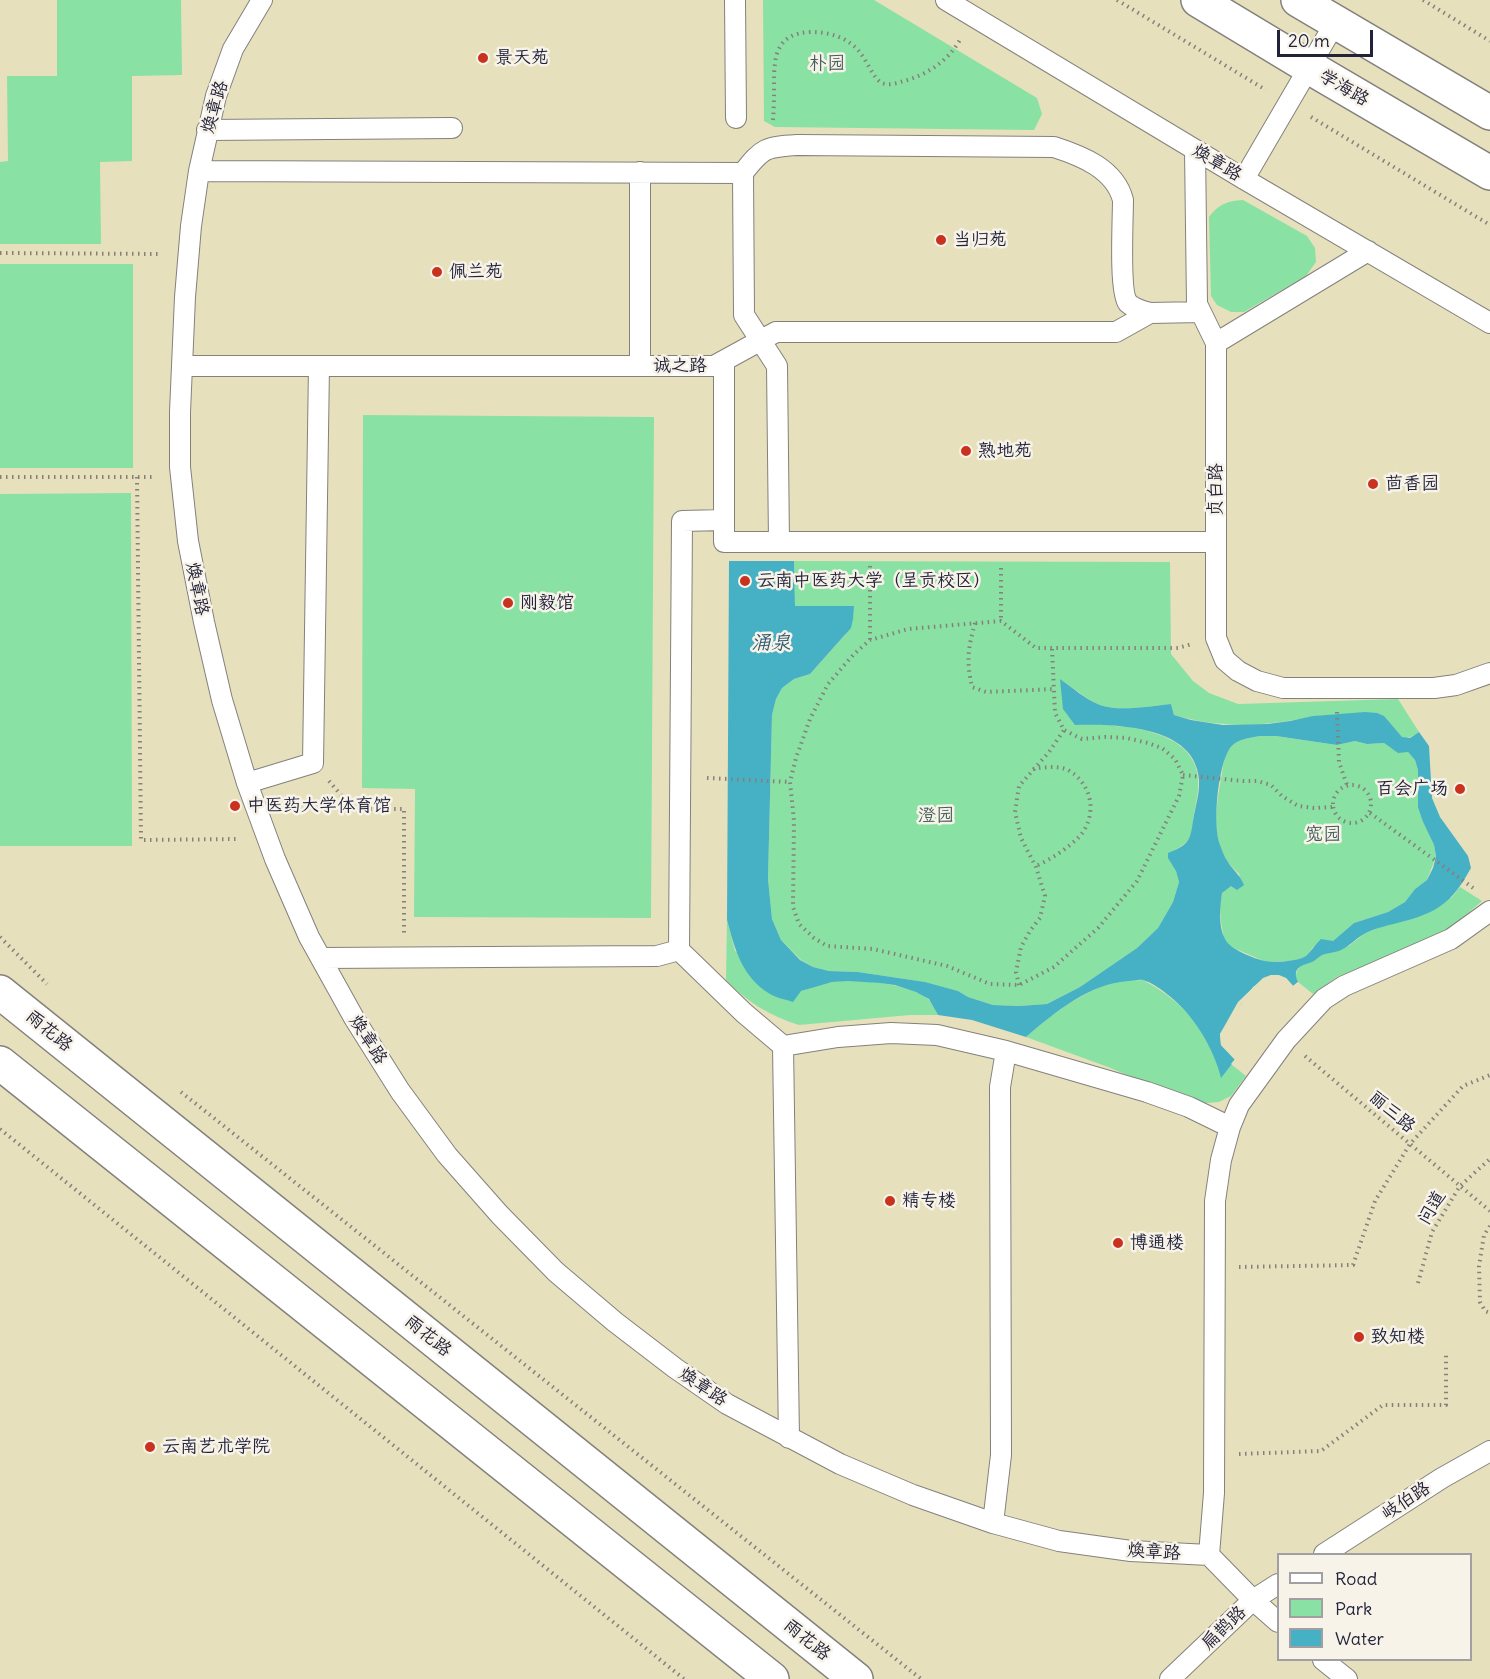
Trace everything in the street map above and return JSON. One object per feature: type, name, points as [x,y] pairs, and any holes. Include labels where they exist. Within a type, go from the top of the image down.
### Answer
[{"type":"street","name":"学海路","points":[[1198,0],[1490,173]]},
{"type":"street","points":[[1298,0],[1490,113]]},
{"type":"street","name":"雨花路","points":[[0,992],[856,1679]]},
{"type":"street","points":[[0,1063],[772,1679]]},
{"type":"lane","name":"焕章路","points":[[262,0],[233,49],[216,96],[199,171],[191,226],[185,297],[180,467],[188,541],[204,622],[222,700],[247,783],[275,859],[309,937],[354,1018],[400,1091],[447,1155],[500,1215],[556,1272],[615,1322],[727,1404],[840,1464],[913,1495],[993,1523],[1059,1540],[1131,1551],[1209,1555]]},
{"type":"lane","points":[[735,0],[736,118]]},
{"type":"lane","name":"焕章路","points":[[946,0],[1195,150],[1490,323]]},
{"type":"lane","points":[[1244,179],[1335,23]]},
{"type":"lane","points":[[207,130],[452,128]]},
{"type":"lane","points":[[779,542],[777,366],[744,315],[743,173],[757,155],[773,146],[798,145],[1054,147],[1074,153],[1110,176],[1120,188],[1123,200],[1123,287],[1127,302],[1136,309],[1150,314]]},
{"type":"lane","name":"贞白路","points":[[1195,150],[1197,304],[1216,343],[1216,638]]},
{"type":"lane","points":[[199,171],[743,173]]},
{"type":"lane","points":[[640,172],[640,366]]},
{"type":"lane","points":[[1216,343],[1368,252]]},
{"type":"lane","name":"诚之路","points":[[182,366],[714,366],[776,332],[1116,332],[1150,314],[1200,312]]},
{"type":"lane","points":[[724,361],[724,542],[1216,542]]},
{"type":"lane","points":[[247,783],[313,763],[319,366]]},
{"type":"lane","points":[[724,520],[682,521],[679,950],[744,1013],[783,1046],[789,1438]]},
{"type":"lane","points":[[1216,638],[1225,660],[1238,671],[1257,681],[1283,688],[1434,688],[1456,685],[1490,673]]},
{"type":"lane","points":[[1277,1585],[1253,1600],[1209,1555],[1214,1493],[1215,1201],[1221,1160],[1230,1127],[1239,1105],[1286,1040],[1324,999],[1344,987],[1442,944],[1490,912]]},
{"type":"lane","points":[[321,958],[657,956],[679,950]]},
{"type":"lane","points":[[783,1046],[838,1037],[891,1033],[937,1035],[1006,1051],[1147,1092],[1189,1107],[1230,1127]]},
{"type":"lane","points":[[993,1523],[1002,1455],[1000,1087],[1006,1051]]},
{"type":"lane","name":"岐伯路","points":[[1326,1553],[1442,1478],[1490,1451]]},
{"type":"lane","name":"扁鹊路","points":[[1170,1679],[1253,1600],[1277,1621]]},
{"type":"lane","points":[[1325,1661],[1347,1679]]},
{"type":"path","points":[[1423,0],[1490,41]]},
{"type":"path","points":[[773,146],[774,58],[787,39],[796,34],[833,34],[844,39],[863,54],[878,80],[884,84],[893,84],[924,74],[937,66],[956,48],[974,16]]},
{"type":"path","points":[[0,253],[161,254]]},
{"type":"path","points":[[0,477],[156,477]]},
{"type":"path","points":[[137,477],[141,840],[236,839]]},
{"type":"path","points":[[870,542],[870,640]]},
{"type":"path","points":[[1000,542],[1002,621]]},
{"type":"path","points":[[1052,649],[1055,713],[1064,730],[1082,739],[1126,738],[1162,748],[1175,759],[1183,775],[1179,796],[1137,881],[1098,928],[1054,967],[1019,985],[990,984],[947,966],[873,949],[827,946],[814,938],[800,924],[793,907],[794,821],[790,782],[810,719],[828,684],[854,654],[870,640],[908,628],[1002,621],[1036,648],[1178,648],[1216,638]]},
{"type":"path","points":[[975,623],[967,667],[972,687],[986,692],[1054,689]]},
{"type":"path","points":[[1336,688],[1339,762],[1347,785]]},
{"type":"path","points":[[1019,985],[1016,972],[1021,948],[1040,918],[1045,896],[1036,867],[1021,838],[1015,812],[1019,786],[1064,730]]},
{"type":"path","points":[[313,763],[353,809],[404,809],[404,958]]},
{"type":"path","points":[[1032,769],[1047,767],[1068,770],[1082,780],[1089,793],[1091,807],[1089,820],[1080,836],[1036,867]]},
{"type":"path","points":[[1183,775],[1257,781],[1271,785],[1282,796],[1298,806],[1333,807]]},
{"type":"path","points":[[706,778],[790,782]]},
{"type":"path","points":[[1347,785],[1356,785],[1364,789],[1370,795],[1372,804],[1370,813],[1363,821],[1354,824],[1344,822],[1336,816],[1333,807],[1334,797],[1339,789],[1347,785]]},
{"type":"path","points":[[1370,813],[1481,893]]},
{"type":"path","points":[[0,937],[50,987]]},
{"type":"path","name":"丽三路","points":[[1286,1040],[1490,1211]]},
{"type":"path","points":[[1215,1267],[1353,1265],[1375,1201],[1410,1144],[1463,1086],[1490,1075]]},
{"type":"path","points":[[181,1091],[921,1679]]},
{"type":"path","points":[[0,1129],[684,1679]]},
{"type":"path","name":"问道","points":[[1418,1282],[1432,1232],[1460,1186],[1490,1159]]},
{"type":"path","points":[[1490,1226],[1484,1235],[1479,1266],[1480,1302],[1485,1311],[1490,1313]]},
{"type":"path","points":[[1214,1454],[1321,1451],[1383,1405],[1446,1406],[1446,1353]]},
{"type":"green space","points":[[57,0],[181,0],[182,75],[132,76],[132,161],[100,162],[101,244],[0,244],[0,162],[8,161],[7,76],[57,76]]},
{"type":"green space","name":"朴园","points":[[763,0],[874,0],[1037,98],[1042,114],[1034,130],[775,127],[764,121]]},
{"type":"green space","points":[[1243,200],[1307,236],[1315,248],[1316,262],[1306,276],[1244,312],[1231,312],[1217,305],[1211,296],[1209,217],[1224,204]]},
{"type":"green space","points":[[0,264],[133,264],[133,468],[0,468]]},
{"type":"green space","name":"刚毅馆","points":[[363,415],[654,417],[651,918],[414,917],[415,789],[362,788]]},
{"type":"green space","points":[[131,493],[132,846],[0,846],[0,494]]},
{"type":"green space","name":"澄园","points":[[794,561],[1170,562],[1171,654],[1193,681],[1209,693],[1238,704],[1398,699],[1419,732],[1404,738],[1391,728],[1338,715],[1259,724],[1230,724],[1188,719],[1174,715],[1171,704],[1126,708],[1100,705],[1061,680],[1106,724],[1129,727],[1162,736],[1175,742],[1193,761],[1198,789],[1192,833],[1187,841],[1175,850],[1179,882],[1173,902],[1158,928],[1137,948],[1080,987],[1047,1004],[993,1005],[968,997],[958,991],[924,982],[858,972],[829,971],[813,967],[801,960],[781,940],[772,919],[768,879],[772,715],[776,699],[782,688],[794,679],[810,674],[845,635],[854,606],[795,606]]},
{"type":"green space","name":"宽园","points":[[1276,736],[1337,745],[1355,741],[1367,744],[1384,743],[1391,748],[1408,752],[1415,760],[1418,770],[1418,789],[1423,822],[1434,845],[1436,856],[1427,880],[1415,889],[1405,902],[1388,912],[1354,923],[1333,941],[1313,947],[1305,958],[1290,961],[1266,962],[1229,946],[1224,939],[1221,922],[1222,893],[1240,875],[1222,852],[1217,832],[1216,810],[1224,763],[1233,745],[1244,739]]},
{"type":"green space","points":[[1460,887],[1482,901],[1453,926],[1401,951],[1337,977],[1313,994],[1295,977],[1303,964],[1323,954],[1338,951],[1364,934],[1452,897]]},
{"type":"green space","points":[[727,920],[735,951],[801,991],[825,983],[843,981],[882,983],[920,994],[929,1000],[938,1015],[910,1015],[799,1025],[778,1017],[751,1002],[726,980]]},
{"type":"green space","points":[[1143,980],[1171,998],[1193,1020],[1210,1046],[1221,1077],[1231,1064],[1246,1076],[1231,1096],[1219,1102],[1189,1101],[1108,1067],[1026,1037],[1056,1012],[1090,992],[1114,982]]},
{"type":"water","name":"涌泉","points":[[729,561],[794,561],[795,606],[854,606],[851,628],[810,674],[794,679],[782,688],[776,699],[772,715],[768,879],[772,919],[781,940],[800,960],[813,967],[829,971],[858,972],[925,982],[958,991],[968,997],[993,1005],[1047,1004],[1080,987],[1137,948],[1158,928],[1173,902],[1179,882],[1168,853],[1186,843],[1190,835],[1198,792],[1197,769],[1190,754],[1178,743],[1163,735],[1126,727],[1075,725],[1063,709],[1060,679],[1084,697],[1100,705],[1126,708],[1171,704],[1174,715],[1223,725],[1268,724],[1313,716],[1365,712],[1384,716],[1402,737],[1410,738],[1419,732],[1429,746],[1432,798],[1440,817],[1468,856],[1471,868],[1453,894],[1430,912],[1366,933],[1343,949],[1324,954],[1299,967],[1296,973],[1298,982],[1293,986],[1286,978],[1271,975],[1253,987],[1220,1034],[1221,1045],[1235,1060],[1221,1078],[1212,1052],[1193,1020],[1167,994],[1143,980],[1115,983],[1087,993],[1048,1018],[1026,1037],[972,1020],[938,1015],[929,999],[895,985],[832,982],[801,991],[793,1002],[775,997],[760,987],[746,971],[737,952],[727,920]],"holes":[[[1276,736],[1337,745],[1355,741],[1367,744],[1384,743],[1398,753],[1408,752],[1415,760],[1418,770],[1418,807],[1434,845],[1436,856],[1427,880],[1415,889],[1405,902],[1388,912],[1354,923],[1333,941],[1321,939],[1303,958],[1269,962],[1237,950],[1227,943],[1223,934],[1220,917],[1222,893],[1231,886],[1237,890],[1244,885],[1220,845],[1216,810],[1219,781],[1230,748],[1248,738]]]},
{"type":"pier","points":[[1271,975],[1286,978],[1293,986],[1298,982],[1300,984],[1293,989],[1284,981],[1271,978],[1264,980],[1241,1004],[1223,1034],[1224,1044],[1238,1059],[1234,1066],[1231,1064],[1235,1059],[1221,1045],[1220,1034],[1238,1002],[1263,978]]},
{"type":"place","name":"景天苑","points":[[483,58]]},
{"type":"place","name":"当归苑","points":[[941,240]]},
{"type":"place","name":"佩兰苑","points":[[437,272]]},
{"type":"place","name":"熟地苑","points":[[966,451]]},
{"type":"place","name":"茴香园","points":[[1373,484]]},
{"type":"place","name":"云南中医药大学（呈贡校区）","points":[[745,581]]},
{"type":"place","name":"刚毅馆","points":[[508,603]]},
{"type":"place","name":"百会广场","points":[[1460,789]]},
{"type":"place","name":"中医药大学体育馆","points":[[235,806]]},
{"type":"place","name":"精专楼","points":[[890,1201]]},
{"type":"place","name":"博通楼","points":[[1118,1243]]},
{"type":"place","name":"致知楼","points":[[1359,1337]]},
{"type":"place","name":"云南艺术学院","points":[[150,1447]]}]
